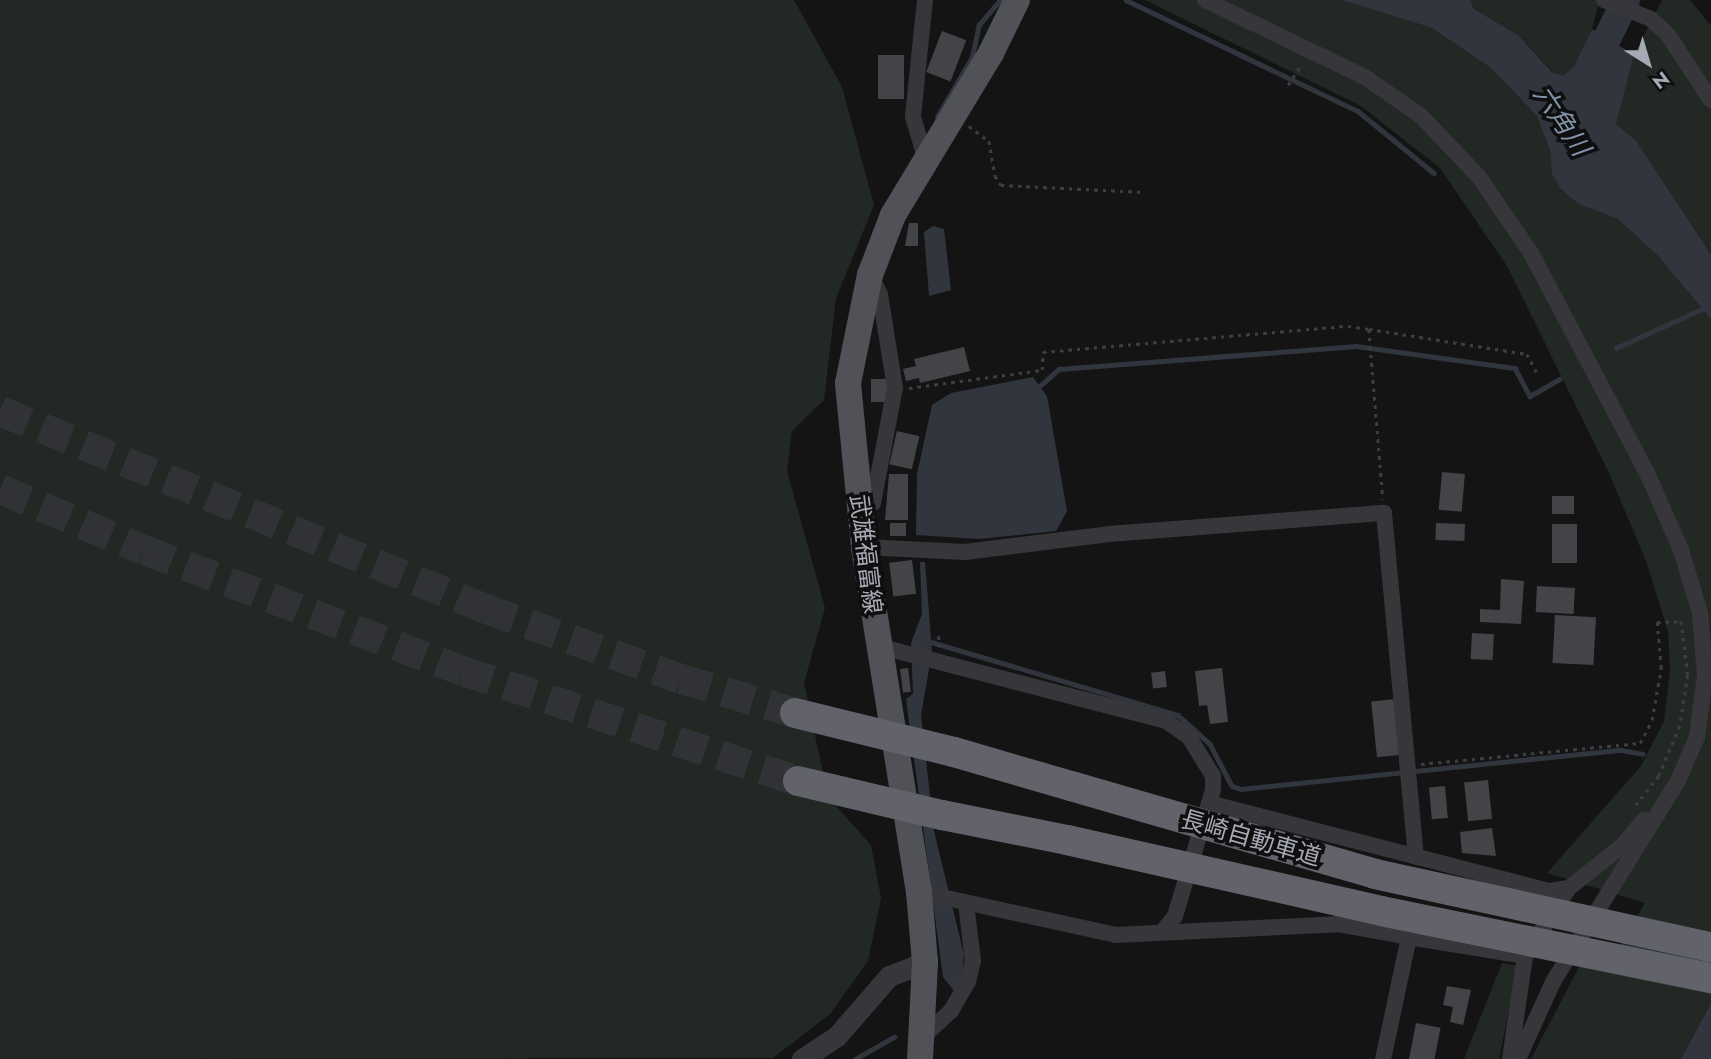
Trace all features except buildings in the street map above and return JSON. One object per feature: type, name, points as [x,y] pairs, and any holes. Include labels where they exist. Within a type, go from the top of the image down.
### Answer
[{"type":"highway","name":"長崎自動車道","points":[[795,713],[954,752],[1375,874],[1711,947]]},
{"type":"highway","name":"長崎自動車道","points":[[798,781],[1381,911],[1711,978]]},
{"type":"main road","name":"武雄福富線","points":[[920,1053],[925,962],[923,893],[889,648],[863,547],[848,383],[870,275],[893,215],[925,157],[991,53],[1017,0]]},
{"type":"street","points":[[925,0],[913,117],[925,157]]},
{"type":"street","points":[[1205,0],[1365,78],[1421,116],[1479,177],[1531,253],[1648,475],[1681,550],[1700,612],[1705,675],[1698,737],[1678,781],[1553,982],[1518,1059]]},
{"type":"street","points":[[1604,0],[1651,19],[1683,55],[1711,100]]},
{"type":"street","points":[[859,506],[873,503],[895,388],[880,293],[870,275]]},
{"type":"street","points":[[863,547],[965,552],[1109,534],[1384,513],[1416,857]]},
{"type":"street","points":[[889,648],[939,656],[1166,721],[1189,737],[1202,754],[1213,776],[1209,803],[1175,916],[1163,931]]},
{"type":"street","points":[[1510,1059],[1525,956],[1569,888],[1623,845],[1678,781]]},
{"type":"street","points":[[1209,803],[1549,891],[1569,888]]},
{"type":"street","points":[[923,893],[1116,935],[1337,924],[1525,956]]},
{"type":"street","points":[[920,1053],[951,1011],[968,982],[973,961],[962,902]]},
{"type":"street","points":[[1383,1059],[1409,937]]},
{"type":"street","points":[[802,1059],[853,1020],[888,976],[925,962]]},
{"type":"path","points":[[1288,85],[1294,76]]},
{"type":"path","points":[[953,113],[989,141],[995,176],[1001,185],[1144,192]]},
{"type":"path","points":[[895,388],[930,388],[1042,370],[1043,352],[1348,326],[1527,354],[1538,375]]},
{"type":"path","points":[[1369,329],[1384,513]]},
{"type":"path","points":[[1408,771],[1640,743],[1652,720],[1661,668],[1657,622],[1681,621],[1688,675],[1680,726],[1659,776],[1626,817]]},
{"type":"path","points":[[939,636],[939,656]]},
{"type":"shaded area","points":[[0,0],[794,0],[842,87],[874,205],[836,298],[824,400],[792,431],[787,471],[825,608],[804,683],[828,797],[871,845],[881,898],[868,961],[830,1014],[773,1058],[0,1059]]},
{"type":"shaded area","points":[[1145,0],[1342,0],[1432,28],[1491,68],[1537,116],[1550,151],[1552,174],[1579,204],[1618,219],[1658,256],[1711,319],[1711,1003],[1681,1059],[1531,1059],[1580,965],[1604,972],[1645,903],[1547,873],[1641,766],[1664,721],[1670,672],[1668,631],[1646,561],[1609,473],[1507,266],[1440,168],[1361,106]]},
{"type":"shaded area","points":[[1470,0],[1600,0],[1592,29],[1574,68],[1563,77],[1553,72],[1518,35],[1474,9]]},
{"type":"shaded area","points":[[1662,0],[1690,0],[1711,26],[1711,255],[1616,124],[1634,55]]},
{"type":"shaded area","points":[[1502,963],[1518,966],[1499,1059],[1464,1059]]},
{"type":"water","name":"六角川","points":[[1342,0],[1470,0],[1474,9],[1518,35],[1552,72],[1563,76],[1574,67],[1592,29],[1634,55],[1616,124],[1636,141],[1711,255],[1711,319],[1658,256],[1618,219],[1579,204],[1561,189],[1552,174],[1550,151],[1537,116],[1491,68],[1432,28]]},
{"type":"water","points":[[933,226],[944,229],[951,290],[929,296],[924,232]]},
{"type":"water","points":[[1033,377],[1047,396],[1067,511],[1056,531],[979,539],[916,535],[917,474],[932,405],[951,393]]},
{"type":"water","points":[[920,562],[925,562],[932,652],[921,715],[934,831],[964,955],[962,978],[954,991],[943,977],[906,699],[913,694],[911,643],[922,614]]},
{"type":"water","points":[[1711,1003],[1711,1059],[1681,1059]]},
{"type":"waterway","points":[[937,117],[972,57],[979,25],[1000,0]]},
{"type":"waterway","points":[[1126,0],[1358,111],[1434,173]]},
{"type":"waterway","points":[[1590,73],[1626,0]]},
{"type":"waterway","points":[[1616,348],[1711,305]]},
{"type":"waterway","points":[[1041,385],[1059,369],[1356,346],[1515,368],[1530,396],[1560,379]]},
{"type":"waterway","points":[[928,641],[1178,715],[1210,744],[1232,786],[1241,789],[1621,750],[1643,754]]},
{"type":"waterway","points":[[855,1059],[894,1037]]},
{"type":"tunnel","points":[[0,411],[486,609],[681,679],[795,713]]},
{"type":"tunnel","points":[[0,489],[144,550],[463,671],[798,781]]}]
